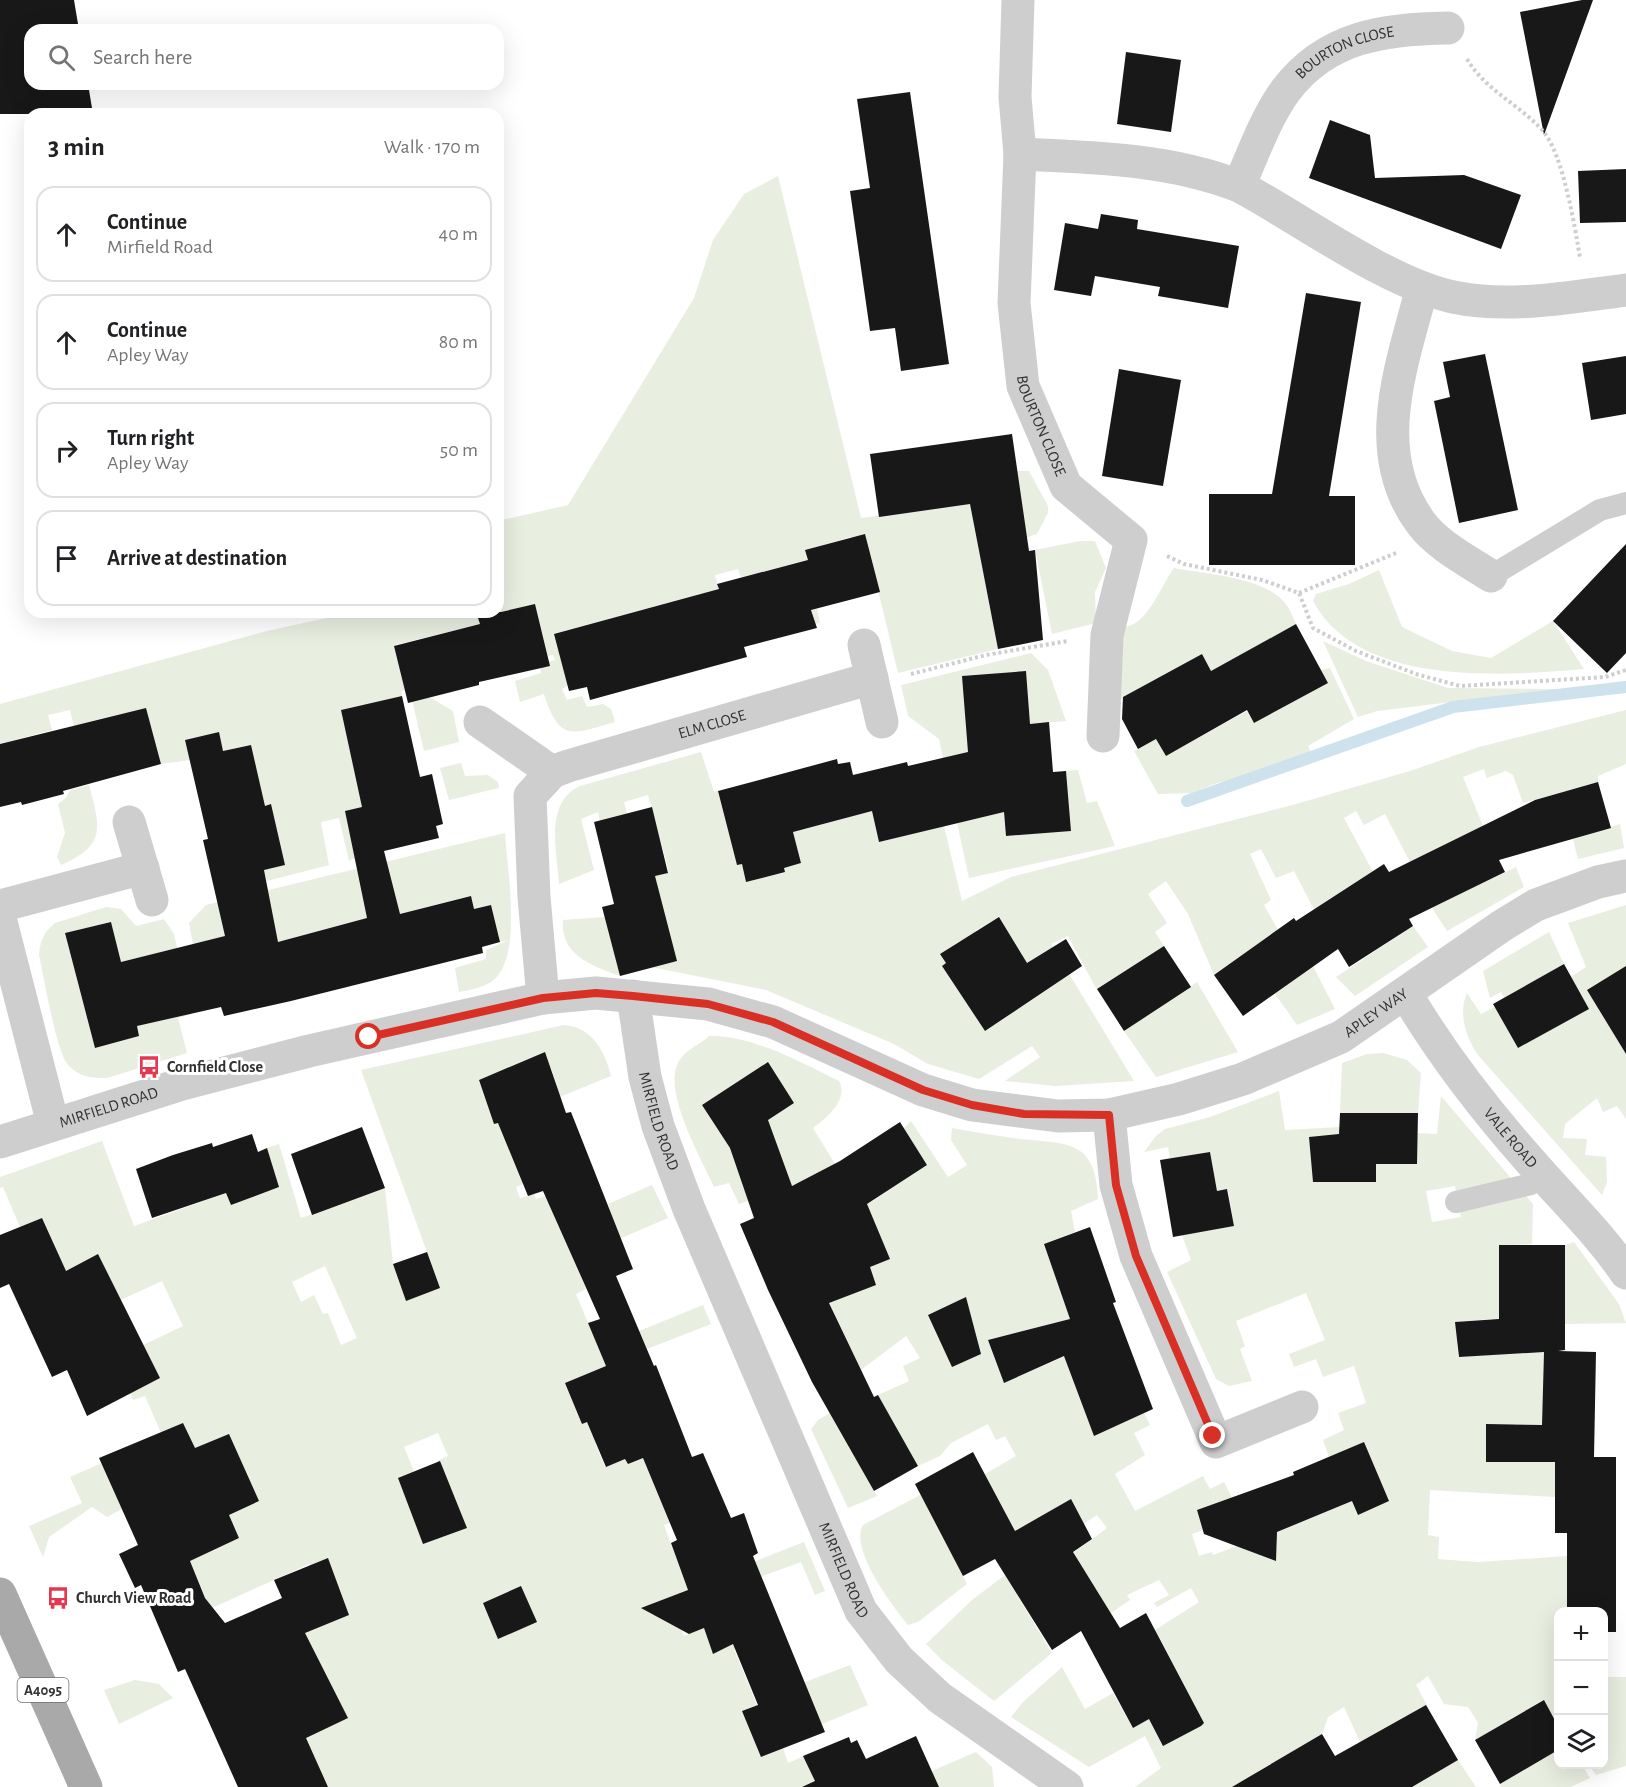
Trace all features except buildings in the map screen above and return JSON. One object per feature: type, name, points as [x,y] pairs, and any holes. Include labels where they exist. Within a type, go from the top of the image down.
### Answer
[{"type":"main road","name":"A4095","points":[[0,1594],[86,1787]]},
{"type":"street","name":"BOURTON CLOSE","points":[[1018,0],[1015,96],[1020,154],[1014,303],[1023,386],[1066,486],[1131,540]]},
{"type":"street","name":"BOURTON CLOSE","points":[[1239,186],[1286,90],[1311,64],[1338,46],[1361,37],[1448,28]]},
{"type":"street","points":[[1020,154],[1135,162],[1187,170],[1239,186],[1422,288],[1454,297],[1494,302],[1626,290]]},
{"type":"street","points":[[1422,288],[1397,393],[1392,430],[1393,464],[1403,493],[1421,524],[1434,537],[1491,576]]},
{"type":"street","points":[[1103,736],[1107,635],[1131,540]]},
{"type":"street","points":[[864,645],[882,722]]},
{"type":"street","name":"ELM CLOSE","points":[[552,772],[872,678]]},
{"type":"street","points":[[480,722],[552,772],[530,796],[532,877],[543,998]]},
{"type":"street","points":[[129,822],[152,900]]},
{"type":"street","points":[[0,906],[143,868]]},
{"type":"street","name":"APLEY WAY","points":[[633,996],[708,1004],[773,1022],[923,1090],[972,1105],[1047,1115],[1109,1115],[1179,1099],[1259,1073],[1341,1037],[1503,925],[1536,905],[1598,882],[1626,876]]},
{"type":"street","points":[[0,918],[53,1124]]},
{"type":"street","name":"MIRFIELD ROAD","points":[[0,1142],[202,1078],[309,1051],[543,998],[596,993],[633,996],[645,1077],[658,1126],[689,1209],[861,1611],[899,1660],[940,1698],[1050,1783]]},
{"type":"street","name":"VALE ROAD","points":[[1406,994],[1448,1063],[1542,1175],[1587,1224],[1626,1273]]},
{"type":"street","points":[[1109,1115],[1116,1185],[1136,1256],[1216,1442],[1302,1407]]},
{"type":"lane","points":[[1491,576],[1600,510],[1626,503]]},
{"type":"lane","points":[[1456,1202],[1531,1184],[1542,1175]]},
{"type":"path","points":[[1448,28],[1477,77],[1544,132],[1557,159],[1575,223],[1585,295]]},
{"type":"path","points":[[1131,540],[1184,564],[1262,580],[1299,593],[1434,537]]},
{"type":"path","points":[[1299,593],[1313,628],[1356,651],[1416,674],[1460,686],[1605,677],[1626,670]]},
{"type":"path","points":[[872,678],[891,679],[986,655],[1107,635]]},
{"type":"shaded area","points":[[778,176],[861,518],[928,509],[1017,471],[1029,471],[1048,506],[1048,513],[1037,534],[1022,540],[996,556],[981,561],[998,649],[898,673],[867,544],[854,547],[851,537],[806,550],[820,602],[816,604],[820,623],[815,624],[802,571],[757,583],[755,574],[741,577],[738,569],[715,575],[719,591],[562,689],[567,700],[582,696],[587,707],[603,704],[611,709],[615,722],[588,730],[569,731],[562,728],[556,721],[544,694],[520,702],[515,681],[541,673],[540,664],[555,660],[553,655],[548,656],[535,604],[504,611],[504,520],[568,505],[694,298],[713,240],[744,194]]},
{"type":"shaded area","points":[[1080,541],[1095,541],[1106,568],[1095,592],[1096,623],[1052,634],[1035,550]]},
{"type":"shaded area","points":[[1174,568],[1234,578],[1264,587],[1285,603],[1296,624],[1211,671],[1202,654],[1114,703],[1121,627],[1130,626],[1146,614]]},
{"type":"shaded area","points":[[1379,570],[1402,627],[1452,651],[1491,658],[1553,621],[1584,669],[1514,673],[1435,670],[1397,662],[1363,649],[1334,629],[1313,601],[1316,594],[1349,584]]},
{"type":"shaded area","points":[[327,618],[478,618],[480,624],[395,645],[405,690],[401,691],[402,696],[341,710],[358,787],[420,774],[421,777],[369,789],[351,840],[355,858],[349,861],[339,818],[321,822],[329,865],[267,881],[264,870],[285,865],[265,806],[251,745],[223,751],[218,732],[185,740],[190,760],[161,764],[146,708],[86,775],[70,710],[48,715],[52,730],[0,744],[0,704],[267,631]]},
{"type":"shaded area","points":[[1323,641],[1366,661],[1448,688],[1558,689],[1377,711],[1358,717]]},
{"type":"shaded area","points":[[1031,653],[1048,670],[1066,721],[1030,724],[1026,671],[962,676],[1001,785],[1006,836],[1071,830],[1066,771],[1078,770],[1087,803],[1097,801],[1115,846],[969,878],[939,739],[908,716],[901,685]]},
{"type":"shaded area","points":[[1330,668],[1354,719],[1308,746],[1313,756],[1268,772],[1217,783],[1192,793],[1158,794],[1134,751],[1156,739],[1166,756],[1247,711],[1254,723],[1328,683],[1321,670]]},
{"type":"shaded area","points":[[419,691],[453,711],[459,742],[424,751],[410,692]]},
{"type":"shaded area","points":[[1626,710],[1626,764],[1598,776],[1598,782],[1523,803],[1513,775],[1506,771],[1487,778],[1484,769],[1463,777],[1483,826],[1410,862],[1385,814],[1364,825],[1356,811],[1344,818],[1373,872],[1323,927],[1294,871],[1276,878],[1261,849],[1250,854],[1271,900],[1264,905],[1278,930],[1214,975],[1188,914],[1166,881],[1148,894],[1167,923],[1155,932],[1164,946],[1097,990],[1068,936],[1051,944],[1134,1081],[1055,1086],[1005,1081],[1040,1057],[1032,1046],[979,1079],[928,1064],[894,1044],[766,990],[651,967],[655,876],[669,872],[648,795],[624,802],[627,814],[600,821],[598,812],[581,819],[594,870],[559,884],[555,829],[561,804],[569,793],[580,786],[701,752],[714,792],[718,791],[737,864],[742,864],[746,882],[785,872],[784,868],[801,863],[792,828],[805,829],[863,813],[853,774],[863,773],[879,842],[944,826],[962,901],[1011,877],[1296,804],[1410,771],[1479,747]],"holes":[[[999,917],[1023,956],[1005,967],[1026,1003],[985,1031],[942,966],[946,963],[941,954],[959,941],[966,950],[981,941],[975,931]]]},
{"type":"shaded area","points":[[461,763],[465,776],[488,775],[498,782],[499,788],[449,800],[440,768]]},
{"type":"shaded area","points":[[89,785],[97,823],[93,842],[76,858],[61,865],[57,857],[65,833],[58,804],[66,798],[70,790]]},
{"type":"shaded area","points":[[1620,824],[1624,848],[1578,859],[1573,839]]},
{"type":"shaded area","points":[[505,833],[511,913],[510,935],[507,954],[501,971],[491,982],[480,987],[459,992],[455,968],[486,959],[486,950],[509,940],[500,942],[491,905],[474,909],[470,896],[420,909],[423,922],[336,927],[350,986],[344,988],[329,930],[266,946],[193,944],[189,923],[206,905]]},
{"type":"shaded area","points":[[1516,867],[1524,887],[1447,931],[1432,908]]},
{"type":"shaded area","points":[[1626,905],[1626,1119],[1617,1106],[1603,1112],[1597,1098],[1565,1124],[1563,1138],[1587,1139],[1585,1155],[1606,1157],[1607,1182],[1602,1195],[1478,1055],[1467,1033],[1463,1009],[1467,993],[1481,1014],[1495,1007],[1518,1048],[1588,1009],[1571,977],[1586,967],[1568,923]]},
{"type":"shaded area","points":[[106,907],[121,909],[136,926],[164,919],[174,934],[192,1014],[178,1018],[187,1053],[107,1078],[86,1076],[76,1072],[68,1065],[55,1030],[39,955],[43,937],[55,923]],"holes":[[[111,922],[139,1036],[95,1048],[65,933]]]},
{"type":"shaded area","points":[[605,917],[620,976],[580,957],[572,950],[563,932],[563,920]]},
{"type":"shaded area","points":[[1413,926],[1428,947],[1355,996],[1336,977]]},
{"type":"shaded area","points":[[1549,932],[1564,964],[1504,998],[1501,992],[1490,998],[1483,971]]},
{"type":"shaded area","points":[[1313,966],[1335,1009],[1297,1025],[1275,994]]},
{"type":"shaded area","points":[[1197,982],[1238,1052],[1156,1077],[1124,1031]]},
{"type":"shaded area","points":[[564,1025],[582,1030],[596,1042],[611,1076],[545,1103],[542,1093],[557,1085],[545,1052],[479,1081],[494,1124],[514,1116],[523,1184],[516,1187],[520,1198],[534,1194],[536,1199],[548,1195],[586,1289],[576,1294],[606,1366],[565,1383],[616,1433],[595,1443],[605,1467],[625,1459],[643,1458],[712,1505],[664,1525],[688,1590],[662,1600],[660,1610],[680,1625],[684,1636],[704,1628],[713,1653],[780,1622],[780,1626],[734,1649],[757,1705],[743,1711],[783,1748],[788,1763],[823,1748],[833,1771],[871,1756],[885,1787],[328,1787],[244,1615],[283,1601],[318,1583],[309,1564],[210,1609],[190,1561],[239,1538],[224,1503],[138,1545],[133,1533],[193,1507],[145,1396],[133,1400],[128,1388],[101,1365],[183,1326],[162,1281],[79,1319],[53,1242],[42,1218],[20,1227],[3,1187],[0,1188],[0,1177],[102,1141],[134,1226],[226,1193],[231,1205],[279,1187],[267,1148],[279,1144],[301,1218],[385,1188],[393,1264],[406,1301],[440,1288],[361,1070]],"holes":[[[325,1266],[357,1338],[341,1345],[328,1313],[323,1314],[314,1295],[301,1302],[292,1282]],[[438,1433],[448,1456],[437,1461],[447,1486],[424,1496],[404,1447]]]},
{"type":"shaded area","points":[[709,1036],[741,1040],[776,1051],[839,1081],[841,1095],[839,1101],[835,1108],[813,1128],[862,1208],[927,1165],[904,1128],[911,1121],[948,1177],[967,1165],[951,1140],[952,1128],[1065,1144],[1085,1155],[1092,1165],[1098,1199],[1071,1211],[1075,1232],[1044,1244],[1070,1319],[988,1340],[1005,1382],[1077,1351],[1109,1429],[1144,1413],[1150,1425],[1134,1433],[1145,1455],[1115,1474],[1135,1511],[1203,1476],[1210,1489],[1224,1482],[1232,1498],[1197,1511],[1203,1530],[1192,1534],[1199,1556],[1212,1552],[1213,1555],[1248,1542],[1257,1554],[1266,1555],[1277,1547],[1275,1533],[1383,1488],[1364,1442],[1329,1457],[1323,1440],[1344,1430],[1338,1413],[1366,1403],[1354,1366],[1323,1377],[1316,1359],[1294,1367],[1289,1354],[1325,1340],[1306,1293],[1236,1321],[1245,1346],[1240,1349],[1252,1381],[1229,1386],[1216,1379],[1167,1272],[1191,1260],[1182,1235],[1234,1226],[1228,1190],[1217,1191],[1210,1152],[1170,1159],[1168,1147],[1144,1152],[1156,1136],[1165,1129],[1210,1117],[1279,1091],[1285,1130],[1340,1127],[1340,1182],[1376,1182],[1376,1164],[1417,1164],[1417,1133],[1437,1134],[1441,1096],[1533,1204],[1532,1244],[1514,1245],[1514,1284],[1499,1285],[1499,1324],[1491,1319],[1456,1322],[1458,1357],[1544,1351],[1542,1427],[1515,1424],[1515,1443],[1566,1457],[1555,1497],[1430,1490],[1428,1535],[1439,1537],[1438,1559],[1478,1562],[1567,1556],[1567,1607],[1554,1607],[1554,1718],[1543,1700],[1475,1740],[1478,1723],[1468,1707],[1444,1704],[1428,1676],[1416,1685],[1434,1718],[1401,1736],[1360,1742],[1344,1707],[1328,1717],[1322,1734],[1257,1772],[1265,1787],[1135,1787],[1161,1768],[1145,1736],[1089,1767],[1011,1717],[1023,1702],[1062,1667],[1085,1709],[1113,1693],[1133,1728],[1178,1702],[1155,1630],[1199,1602],[1191,1588],[1157,1607],[1154,1603],[1169,1595],[1159,1580],[1127,1595],[1130,1600],[1111,1613],[1073,1553],[1107,1528],[1097,1515],[1070,1533],[1066,1527],[1081,1519],[1071,1500],[1008,1552],[993,1490],[985,1474],[1016,1456],[1005,1436],[996,1440],[988,1424],[951,1443],[940,1456],[918,1466],[878,1395],[909,1381],[903,1366],[920,1358],[906,1336],[861,1370],[828,1300],[796,1184],[739,1204],[729,1183],[714,1187],[693,1143],[675,1091],[678,1063],[688,1051]],"holes":[[[768,1062],[729,1145],[702,1105]],[[1455,1186],[1461,1217],[1432,1222],[1426,1191]]]},
{"type":"shaded area","points":[[1383,1053],[1407,1060],[1421,1073],[1418,1113],[1340,1113],[1342,1063],[1367,1054]]},
{"type":"shaded area","points":[[652,1185],[668,1218],[605,1245],[594,1216],[610,1209],[608,1204]]},
{"type":"shaded area","points":[[1574,1242],[1619,1304],[1626,1323],[1565,1324],[1565,1245]]},
{"type":"shaded area","points":[[703,1305],[711,1324],[647,1349],[639,1331]]},
{"type":"shaded area","points":[[830,1413],[877,1496],[848,1508],[811,1429],[818,1420]]},
{"type":"shaded area","points":[[102,1463],[122,1509],[107,1517],[92,1507],[49,1537],[43,1557],[29,1526],[82,1503],[70,1477]]},
{"type":"shaded area","points":[[926,1492],[967,1584],[918,1622],[908,1625],[874,1576],[862,1548],[860,1535],[863,1525]]},
{"type":"shaded area","points":[[804,1542],[825,1591],[815,1595],[801,1562],[744,1583],[738,1568]]},
{"type":"shaded area","points":[[1005,1575],[1052,1653],[994,1701],[943,1661],[926,1644],[972,1600]]},
{"type":"shaded area","points":[[850,1665],[868,1705],[822,1724],[787,1689]]},
{"type":"shaded area","points":[[1608,1677],[1626,1677],[1626,1766],[1596,1775],[1592,1769],[1608,1769]]},
{"type":"shaded area","points":[[135,1680],[159,1684],[173,1698],[119,1724],[104,1690]]},
{"type":"shaded area","points":[[976,1752],[992,1767],[994,1787],[938,1787],[932,1771]]},
{"type":"shaded area","points":[[1554,1752],[1554,1769],[1584,1769],[1590,1778],[1571,1787],[1501,1787],[1500,1784]]},
{"type":"shaded area","points":[[1458,1760],[1476,1787],[1412,1787]]},
{"type":"waterway","points":[[1187,801],[1453,707],[1626,687]]},
{"type":"place","name":"Cornfield Close","points":[[149,1067]]},
{"type":"place","name":"Church View Road","points":[[58,1598]]},
{"type":"route","points":[[369,1037],[543,998],[596,993],[633,996],[708,1004],[773,1022],[923,1090],[972,1105],[1024,1114],[1109,1115],[1116,1185],[1136,1256],[1213,1436]]}]
